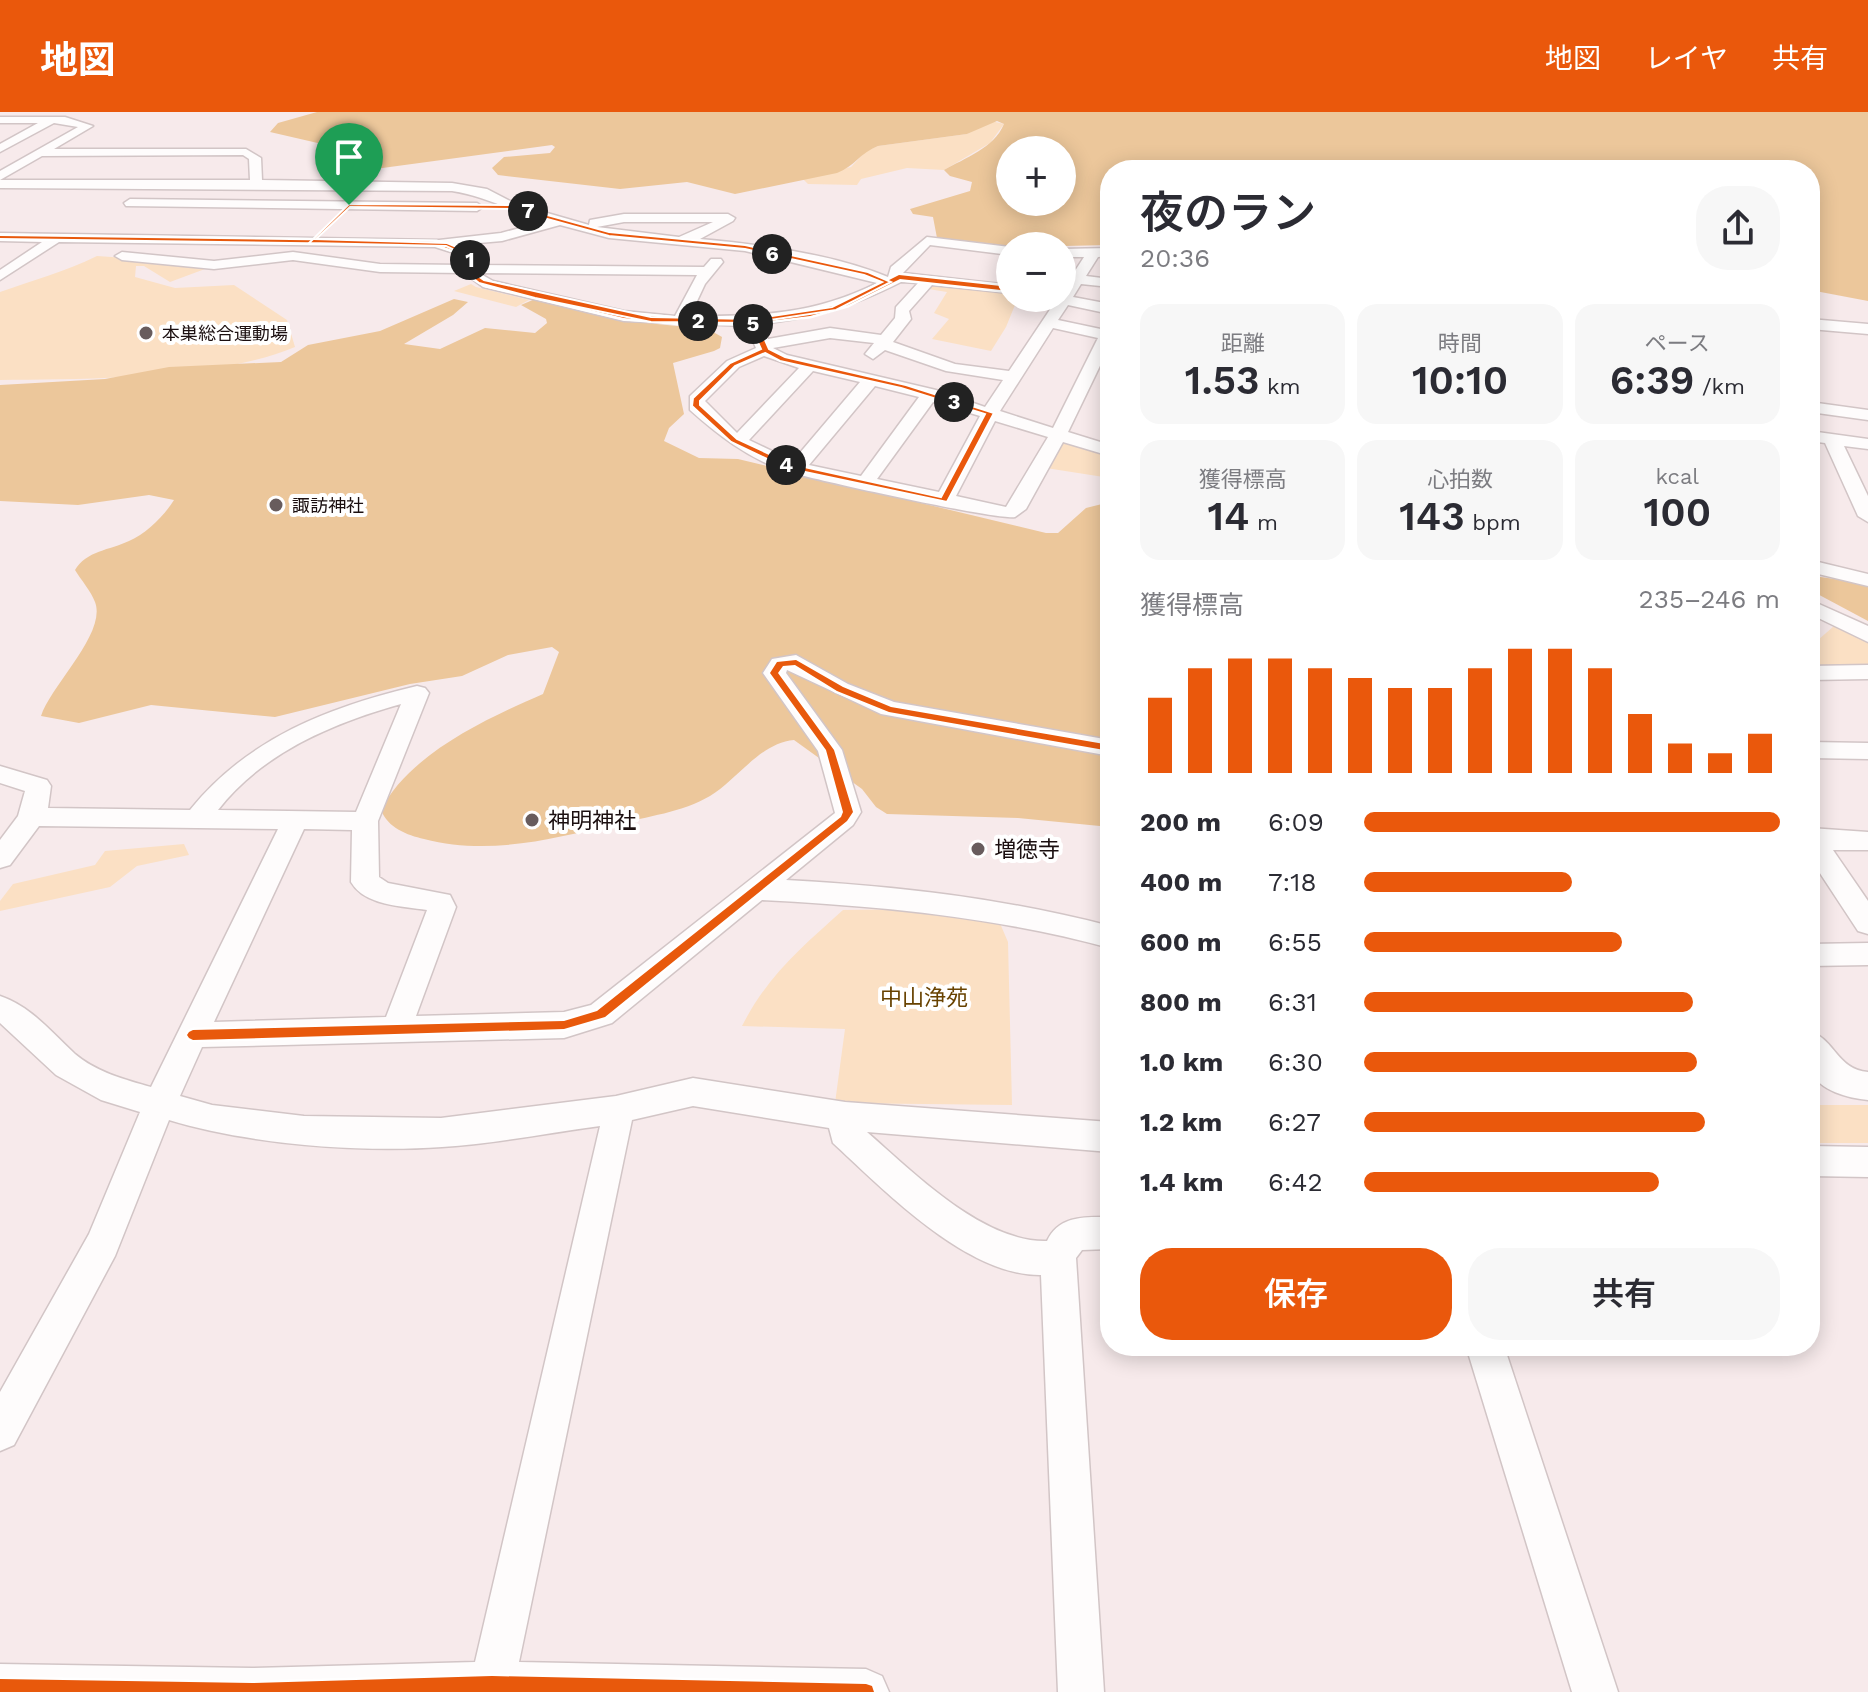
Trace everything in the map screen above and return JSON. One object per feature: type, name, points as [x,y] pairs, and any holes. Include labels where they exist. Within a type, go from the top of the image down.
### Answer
[{"type":"street","points":[[0,120],[51,120],[68,116],[87,126],[0,176]]},
{"type":"street","points":[[0,149],[51,120]]},
{"type":"street","points":[[39,153],[246,152],[255,158],[256,184]]},
{"type":"street","points":[[81,185],[135,153]]},
{"type":"street","points":[[0,184],[452,187],[483,192],[511,207],[579,226],[674,243],[736,246],[892,280],[930,279],[996,256]]},
{"type":"street","points":[[293,256],[373,185]]},
{"type":"street","points":[[109,203],[511,207]]},
{"type":"street","points":[[579,226],[624,218],[728,218],[704,233],[674,243]]},
{"type":"street","points":[[441,244],[454,239],[502,237],[560,221]]},
{"type":"street","points":[[0,237],[441,244],[466,253],[472,275],[488,284],[558,301],[605,293],[637,318],[680,321],[752,321],[834,309],[892,280],[896,270],[927,241],[996,281]]},
{"type":"street","points":[[0,276],[56,238]]},
{"type":"street","points":[[680,321],[707,271],[736,246]]},
{"type":"street","points":[[1076,253],[1100,253]]},
{"type":"street","points":[[1076,282],[1094,253]]},
{"type":"street","points":[[0,257],[56,256]]},
{"type":"street","points":[[109,256],[214,265],[293,256],[380,268],[707,271]]},
{"type":"street","points":[[558,301],[577,276]]},
{"type":"street","points":[[852,375],[886,342],[904,317],[901,310],[930,279]]},
{"type":"street","points":[[1079,279],[1100,282]]},
{"type":"street","points":[[1076,302],[1100,307]]},
{"type":"street","points":[[944,501],[990,413],[1054,312]]},
{"type":"street","points":[[752,321],[764,348],[782,359],[930,394],[1100,448]]},
{"type":"street","points":[[1049,323],[1100,333]]},
{"type":"street","points":[[1820,326],[1861,333]]},
{"type":"street","points":[[1013,377],[952,368],[886,342],[830,333],[764,348],[733,364],[696,400],[696,406],[734,440],[764,458],[1001,513],[1016,509],[1100,351]]},
{"type":"street","points":[[734,440],[745,436],[810,365]]},
{"type":"street","points":[[797,468],[872,379]]},
{"type":"street","points":[[865,483],[930,394]]},
{"type":"street","points":[[1820,409],[1868,415]]},
{"type":"street","points":[[1820,437],[1868,444]]},
{"type":"street","points":[[1832,439],[1868,516]]},
{"type":"street","points":[[1820,568],[1868,580]]},
{"type":"street","points":[[1820,611],[1868,635]]},
{"type":"street","points":[[193,1035],[585,1022],[601,1014],[844,819],[848,812],[830,750],[774,673],[780,664],[796,662],[840,689],[889,709],[1100,746]]},
{"type":"street","points":[[1820,673],[1868,672]]},
{"type":"street","points":[[197,819],[227,782],[262,756],[309,729],[373,703],[417,693],[365,821],[365,882],[381,892],[440,902],[442,907],[396,1030]]},
{"type":"street","points":[[1820,750],[1868,751]]},
{"type":"street","points":[[0,774],[38,786],[39,799],[31,817],[0,858]]},
{"type":"street","points":[[31,817],[365,821]]},
{"type":"street","points":[[0,1431],[102,1244],[158,1107],[296,818]]},
{"type":"street","points":[[1820,839],[1868,841]]},
{"type":"street","points":[[1820,852],[1868,923]]},
{"type":"street","points":[[755,889],[933,899],[1060,923],[1100,934]]},
{"type":"street","points":[[1820,955],[1868,954]]},
{"type":"street","points":[[0,1008],[23,1022],[67,1066],[112,1090],[158,1107],[212,1119],[304,1130],[441,1133],[616,1110],[693,1092],[845,1116],[1100,1136]]},
{"type":"street","points":[[1820,1060],[1827,1072],[1853,1086],[1868,1086]]},
{"type":"street","points":[[492,1684],[571,1346],[616,1133],[616,1110]]},
{"type":"street","points":[[845,1116],[845,1133],[954,1223],[1007,1252],[1026,1258],[1058,1258]]},
{"type":"street","points":[[1820,1161],[1868,1162]]},
{"type":"street","points":[[1081,1692],[1058,1258],[1064,1240],[1070,1235],[1100,1234]]},
{"type":"street","points":[[1488,1356],[1595,1692]]},
{"type":"street","points":[[0,1687],[252,1691],[492,1684],[866,1692]]},
{"type":"green space","points":[[991,121],[1004,124],[990,143],[944,170],[907,168],[861,179],[857,185],[808,184],[802,178],[851,167],[866,151],[878,146],[967,134]]},
{"type":"green space","name":"本巣総合運動場","points":[[97,256],[199,263],[205,269],[170,282],[144,266],[136,266],[135,277],[175,288],[234,285],[287,320],[295,347],[263,358],[190,372],[111,378],[0,380],[0,292]]},
{"type":"green space","points":[[926,283],[996,291],[996,312],[1012,312],[991,351],[932,339],[949,319],[934,313],[947,292],[922,288]]},
{"type":"green space","points":[[471,284],[529,300],[516,307],[454,291]]},
{"type":"green space","points":[[1063,442],[1100,452],[1100,476],[1046,468]]},
{"type":"green space","points":[[1834,626],[1868,643],[1868,668],[1823,667],[1820,664],[1820,638]]},
{"type":"green space","points":[[184,844],[189,855],[137,866],[110,887],[0,911],[0,901],[13,884],[95,865],[105,851]]},
{"type":"green space","name":"中山浄苑","points":[[921,909],[999,921],[1008,942],[1012,1105],[835,1103],[845,1029],[742,1026],[774,977],[843,910]]},
{"type":"green space","points":[[1820,1105],[1868,1105],[1868,1143],[1820,1143]]},
{"type":"shaded area","points":[[317,112],[1868,112],[1868,301],[1820,292],[1820,160],[1100,160],[1100,245],[1076,246],[1076,232],[996,232],[996,245],[937,238],[933,217],[913,214],[910,209],[970,191],[972,182],[950,176],[944,170],[978,152],[993,140],[1004,124],[997,121],[967,134],[878,146],[837,173],[735,194],[687,182],[620,189],[498,175],[492,168],[504,157],[550,153],[555,147],[552,145],[375,169],[335,147],[270,132],[278,123]]},
{"type":"shaded area","points":[[454,299],[468,302],[453,315],[404,344],[440,349],[485,328],[535,333],[547,323],[546,319],[521,305],[535,299],[626,321],[708,329],[722,337],[720,348],[673,363],[684,414],[669,428],[664,441],[699,458],[738,459],[1046,533],[1058,533],[1086,508],[1100,504],[1100,826],[1018,818],[887,814],[876,807],[862,789],[794,740],[770,748],[699,802],[568,835],[520,844],[472,846],[418,837],[388,822],[381,810],[410,772],[430,755],[475,726],[543,694],[559,652],[552,647],[508,655],[462,676],[410,684],[275,717],[151,705],[79,723],[41,716],[55,689],[86,644],[97,615],[95,602],[75,570],[92,555],[142,533],[160,518],[174,500],[149,495],[78,505],[0,501],[0,385],[105,379],[169,367],[281,362],[308,345],[380,331]]},
{"type":"shaded area","points":[[1820,577],[1868,584],[1868,621],[1820,595]]},
{"type":"cycle path","points":[[0,237],[436,243],[466,253],[472,275],[488,284],[624,316],[680,321],[752,321],[810,314],[846,304],[899,277],[996,287]]},
{"type":"cycle path","points":[[193,1035],[564,1025],[601,1014],[844,819],[848,812],[830,750],[774,673],[780,664],[796,662],[840,689],[889,709],[1100,746]]},
{"type":"cycle path","points":[[0,1687],[252,1691],[492,1684],[866,1692]]},
{"type":"place","name":"本巣総合運動場","points":[[146,333]]},
{"type":"place","name":"諏訪神社","points":[[276,505]]},
{"type":"place","name":"神明神社","points":[[532,820]]},
{"type":"place","name":"増徳寺","points":[[978,849]]},
{"type":"route","points":[[349,205],[311,241],[436,243],[466,253],[471,261],[472,275],[481,281],[535,296],[651,320],[752,321],[765,350],[782,359],[903,387],[990,413],[944,501],[764,458],[734,440],[696,406],[696,400],[733,364],[765,350],[753,327],[752,321],[834,309],[887,282],[866,273],[745,247],[652,241],[609,234],[511,207],[349,205]]}]
